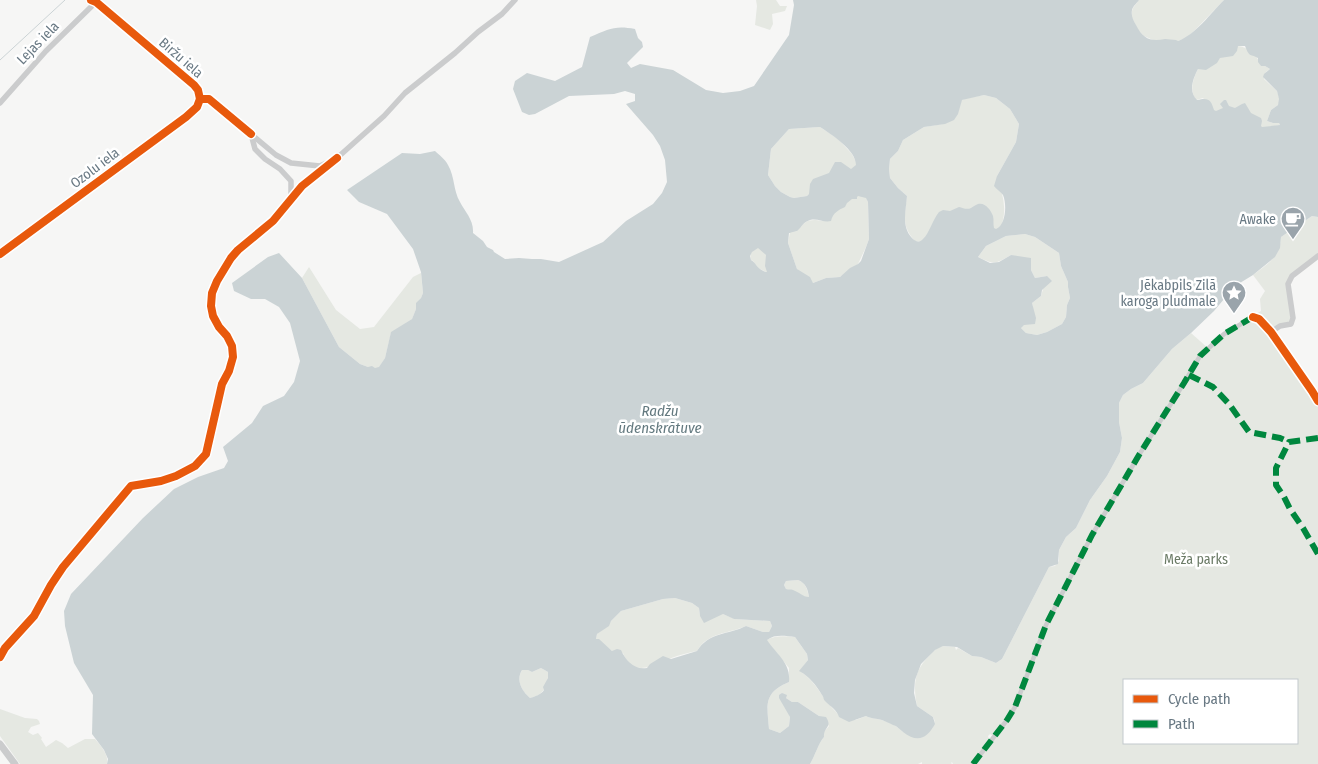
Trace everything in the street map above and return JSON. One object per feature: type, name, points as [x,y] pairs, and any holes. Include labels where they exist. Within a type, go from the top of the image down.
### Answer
[{"type":"street","points":[[0,657],[5,648],[34,616],[63,568],[131,486],[176,476],[195,466],[206,454],[222,384],[229,371],[233,357],[232,346],[218,327],[213,316],[212,306],[212,293],[231,258],[273,221],[302,186],[384,116],[405,93],[502,14],[515,0]]},
{"type":"street","name":"Biržu iela","points":[[94,1],[194,85],[198,90],[200,99],[209,99],[276,155],[291,163],[320,166],[337,158]]},
{"type":"street","name":"Lejas iela","points":[[0,103],[94,1]]},
{"type":"street","name":"Ozolu iela","points":[[0,254],[186,117],[197,107],[200,99]]},
{"type":"street","points":[[250,134],[255,149],[292,181],[292,197],[290,202]]},
{"type":"street","points":[[1271,332],[1280,326],[1291,324],[1294,318],[1288,284],[1292,276],[1318,256]]},
{"type":"street","points":[[973,764],[1015,707],[1046,625],[1092,535],[1200,356],[1224,334],[1253,317],[1258,319],[1271,332],[1318,401]]},
{"type":"street","points":[[0,744],[15,764]]},
{"type":"green space","points":[[756,0],[776,0],[780,6],[787,6],[785,11],[772,14],[773,24],[770,30],[755,25]]},
{"type":"green space","points":[[1139,0],[1224,0],[1193,32],[1186,38],[1178,41],[1153,40],[1144,36],[1138,30],[1132,18],[1132,11]]},
{"type":"green space","points":[[1238,46],[1249,50],[1260,62],[1261,66],[1270,69],[1266,72],[1264,79],[1277,91],[1280,101],[1271,110],[1267,121],[1279,123],[1280,125],[1262,129],[1225,108],[1214,111],[1203,98],[1196,100],[1192,85],[1198,69]]},
{"type":"green space","points":[[984,95],[996,98],[1010,109],[1019,124],[1016,142],[997,176],[1003,197],[1004,209],[1000,230],[934,229],[922,242],[915,241],[908,230],[905,220],[907,196],[890,178],[890,159],[898,151],[903,140],[924,127],[943,124],[957,102]]},
{"type":"green space","points":[[820,127],[838,139],[852,154],[856,162],[868,202],[869,239],[858,264],[840,277],[826,278],[813,283],[797,269],[788,243],[790,232],[798,230],[806,222],[822,221],[813,191],[807,196],[790,197],[775,186],[768,175],[771,149],[789,129]]},
{"type":"green space","name":"Meža parks","points":[[1312,216],[1318,217],[1318,256],[1292,276],[1288,284],[1291,324],[1273,327],[1265,317],[1299,374],[1312,391],[1318,389],[1318,764],[973,764],[1011,712],[993,736],[990,734],[988,736],[989,740],[970,764],[953,764],[952,762],[952,764],[922,764],[922,762],[918,764],[810,764],[824,737],[823,733],[829,726],[819,716],[798,702],[792,702],[782,693],[790,717],[789,726],[780,733],[769,729],[768,701],[775,691],[789,682],[789,668],[766,640],[784,636],[795,637],[807,654],[808,660],[800,671],[811,680],[832,708],[839,714],[856,720],[866,716],[880,719],[893,724],[903,732],[932,729],[935,722],[933,717],[917,706],[916,698],[916,678],[925,661],[935,649],[943,646],[955,647],[956,650],[958,648],[972,656],[981,657],[996,663],[1002,659],[1049,567],[1055,566],[1059,561],[1059,550],[1066,537],[1076,528],[1090,500],[1107,476],[1120,452],[1122,438],[1119,422],[1119,403],[1123,395],[1143,383],[1172,349],[1191,333],[1209,349],[1224,334],[1261,311],[1260,299],[1265,291],[1253,275],[1276,255],[1281,237]]},
{"type":"green space","points":[[1025,234],[1035,237],[1059,253],[1061,266],[1068,282],[1070,298],[1066,317],[1062,324],[1037,335],[1026,333],[1021,328],[1033,308],[1032,303],[1041,296],[1047,276],[1035,278],[1031,270],[1011,255],[995,262],[978,257],[986,246],[1006,236]]},
{"type":"green space","points":[[758,245],[766,255],[767,272],[758,268],[751,260],[751,253]]},
{"type":"green space","points":[[309,267],[336,310],[360,329],[374,327],[413,277],[421,273],[423,293],[417,303],[412,319],[391,333],[385,358],[379,368],[360,364],[339,347],[302,278]]},
{"type":"green space","points":[[798,580],[807,589],[809,597],[786,589],[784,585],[786,581]]},
{"type":"green space","points":[[675,598],[692,603],[699,608],[700,616],[723,614],[735,619],[770,621],[772,626],[769,632],[763,632],[746,626],[719,634],[707,640],[697,651],[640,668],[633,666],[627,661],[623,653],[612,651],[596,639],[597,634],[621,611],[663,599]]},
{"type":"green space","points":[[541,668],[548,672],[546,685],[542,692],[530,698],[520,685],[520,674],[522,670],[532,672]]},
{"type":"green space","points":[[0,709],[25,718],[37,719],[40,724],[31,727],[28,732],[33,735],[38,733],[46,747],[56,740],[68,748],[85,739],[95,739],[106,754],[107,764],[20,764],[0,736]]},
{"type":"water","name":"Radžu ūdenskrātuve","points":[[793,0],[1139,0],[1133,9],[1132,18],[1142,34],[1152,40],[1178,41],[1197,29],[1224,0],[1318,0],[1318,217],[1312,216],[1281,237],[1280,248],[1275,257],[1253,275],[1235,286],[1214,311],[1172,349],[1143,383],[1123,395],[1119,403],[1119,422],[1122,438],[1120,452],[1107,476],[1090,500],[1076,528],[1066,537],[1059,550],[1058,564],[1049,567],[1002,659],[996,663],[981,657],[972,656],[957,647],[943,646],[935,650],[921,664],[915,680],[914,693],[917,706],[933,717],[935,724],[925,736],[913,738],[896,726],[880,719],[866,716],[849,722],[839,717],[835,710],[825,701],[812,681],[799,671],[808,660],[807,654],[795,637],[780,636],[770,638],[767,640],[786,664],[789,682],[775,691],[768,701],[769,729],[780,733],[789,726],[790,717],[779,698],[779,695],[782,693],[787,695],[786,698],[792,702],[798,702],[819,716],[826,717],[828,721],[824,737],[810,764],[107,764],[108,759],[104,750],[92,734],[93,695],[74,663],[65,626],[64,611],[71,594],[143,518],[174,489],[198,477],[224,468],[228,461],[223,447],[252,423],[263,406],[284,396],[294,382],[300,361],[290,323],[279,307],[265,299],[251,299],[234,291],[232,283],[268,257],[279,253],[302,278],[339,347],[360,364],[368,367],[379,367],[385,358],[391,332],[412,319],[416,303],[423,293],[421,272],[413,249],[387,214],[359,202],[347,190],[402,153],[420,154],[435,151],[445,161],[450,170],[458,197],[471,220],[473,233],[487,247],[505,259],[541,259],[559,262],[603,242],[626,221],[653,204],[662,193],[667,182],[665,160],[660,146],[653,135],[626,104],[635,101],[635,94],[625,91],[614,94],[569,96],[535,114],[529,115],[522,112],[513,89],[515,81],[527,73],[555,81],[582,67],[590,37],[607,30],[622,27],[635,29],[638,38],[642,42],[643,47],[627,63],[631,68],[640,64],[673,70],[706,90],[723,93],[740,91],[754,86],[789,35],[794,5]],"holes":[[[1238,46],[1245,46],[1249,54],[1258,58],[1261,66],[1270,69],[1263,77],[1277,91],[1279,99],[1278,105],[1271,110],[1267,121],[1279,123],[1280,125],[1262,127],[1261,118],[1251,113],[1245,103],[1235,108],[1229,106],[1226,100],[1224,100],[1220,104],[1223,108],[1216,111],[1209,100],[1197,100],[1194,96],[1192,85],[1198,69],[1206,70],[1217,63],[1220,58],[1233,56]],[[984,95],[996,98],[1010,109],[1019,124],[1016,142],[997,176],[994,186],[1004,199],[1004,219],[999,227],[994,228],[991,211],[981,204],[968,209],[959,207],[950,211],[943,210],[939,212],[925,237],[920,241],[916,241],[906,228],[907,196],[890,178],[890,159],[898,151],[903,140],[924,127],[945,124],[954,120],[962,100]],[[820,127],[848,148],[855,159],[856,165],[851,169],[841,162],[835,162],[829,173],[813,179],[807,196],[794,198],[781,192],[768,175],[771,149],[789,129]],[[858,196],[866,198],[868,202],[869,239],[861,261],[840,277],[826,278],[813,283],[810,277],[797,269],[788,243],[789,233],[797,231],[804,223],[810,220],[831,221],[836,212],[845,207],[852,199],[857,199]],[[1025,234],[1035,237],[1059,253],[1061,266],[1068,282],[1070,298],[1066,317],[1062,324],[1037,335],[1026,333],[1021,328],[1024,325],[1035,324],[1036,318],[1032,303],[1041,296],[1042,290],[1052,281],[1047,276],[1035,278],[1031,270],[1031,258],[1011,255],[999,262],[990,263],[978,257],[986,246],[1006,236]],[[758,248],[766,255],[765,266],[767,272],[758,267],[751,260],[750,256]],[[786,581],[801,581],[806,587],[809,597],[786,589],[784,585]],[[675,598],[692,603],[699,608],[700,616],[704,623],[723,614],[734,619],[770,621],[772,626],[769,632],[763,632],[746,626],[707,640],[697,651],[671,659],[663,656],[647,668],[638,668],[625,658],[621,650],[612,651],[599,639],[596,639],[597,634],[609,626],[611,621],[621,611],[663,599]],[[541,668],[548,672],[548,678],[542,693],[530,698],[527,695],[522,688],[519,677],[522,670],[532,672]]]},
{"type":"waterway","points":[[0,60],[65,0]]},
{"type":"marked path","points":[[973,764],[1015,707],[1046,625],[1092,535],[1200,356],[1224,334],[1253,317]]},
{"type":"marked path","points":[[1189,375],[1213,387],[1229,404],[1249,432],[1280,438],[1289,442]]},
{"type":"marked path","points":[[1318,438],[1289,442],[1276,468],[1276,485],[1318,554]]},
{"type":"cycle path","points":[[91,0],[96,2],[194,85],[198,90],[200,99],[209,99],[251,134]]},
{"type":"cycle path","points":[[0,254],[186,117],[197,107],[200,99]]},
{"type":"cycle path","points":[[0,657],[5,648],[34,616],[63,567],[131,486],[161,481],[176,476],[195,466],[206,454],[222,384],[229,371],[233,357],[232,346],[213,316],[211,306],[212,293],[217,281],[238,250],[273,221],[302,186],[337,158]]},
{"type":"cycle path","points":[[1253,317],[1259,319],[1271,332],[1318,401]]},
{"type":"place","name":"Awake","points":[[1293,240]]},
{"type":"place","name":"Jēkabpils Zilā karoga pludmale","points":[[1234,314]]}]
